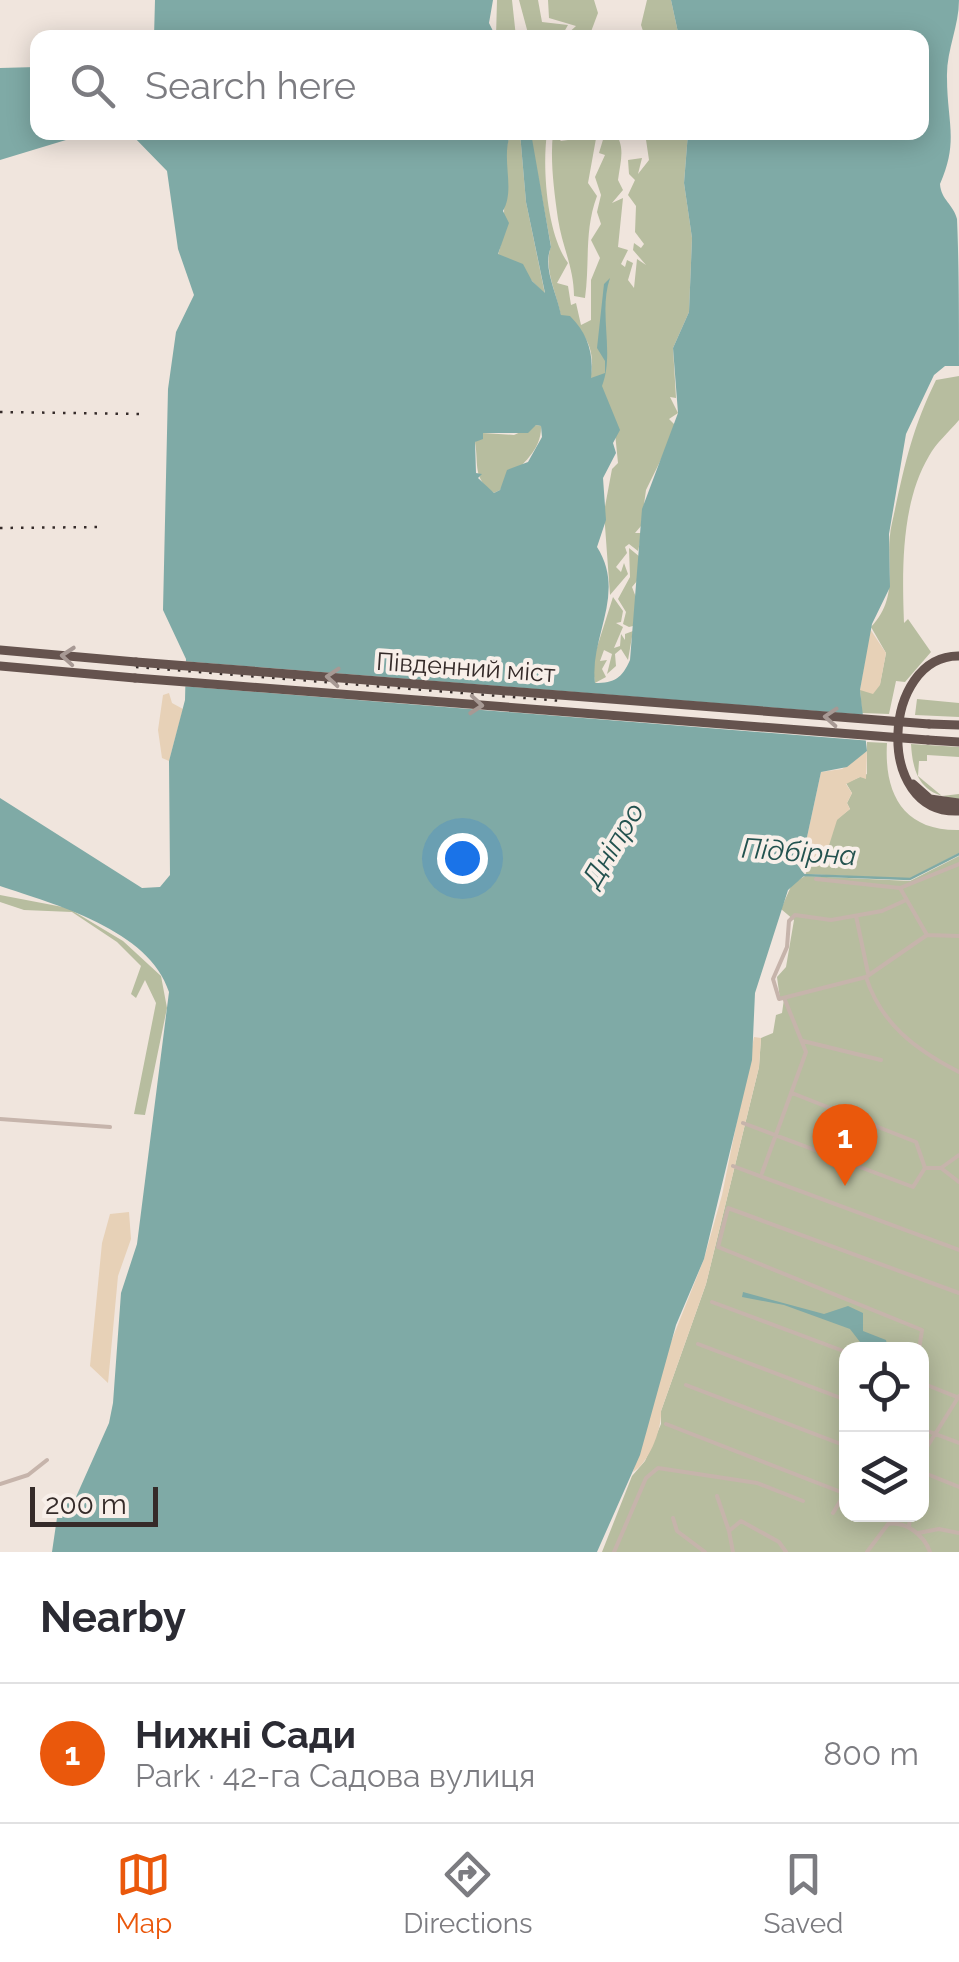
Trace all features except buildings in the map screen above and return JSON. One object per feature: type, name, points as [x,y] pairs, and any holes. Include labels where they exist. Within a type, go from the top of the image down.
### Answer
[{"type":"highway","name":"Південний міст","points":[[0,650],[959,725]]},
{"type":"highway","points":[[959,659],[936,665],[915,684],[905,745],[906,770],[914,786],[940,803],[959,803]]},
{"type":"highway","points":[[959,659],[932,660],[913,679],[905,698],[900,746],[902,774],[912,791],[937,809],[959,811]]},
{"type":"highway","name":"Південний міст","points":[[0,666],[959,742]]},
{"type":"street","points":[[816,879],[900,888],[959,864]]},
{"type":"street","points":[[900,888],[904,901],[927,935]]},
{"type":"street","points":[[904,901],[856,916],[819,920],[795,915],[789,921],[788,948],[773,979],[779,998],[785,1000],[867,975],[896,960],[927,935],[959,936]]},
{"type":"street","points":[[856,916],[874,1003],[921,1053],[959,1072]]},
{"type":"street","points":[[761,1175],[806,1052],[785,1000]]},
{"type":"street","points":[[802,1041],[880,1060]]},
{"type":"street","points":[[792,1093],[916,1142],[925,1168]]},
{"type":"street","points":[[0,1119],[110,1127]]},
{"type":"street","points":[[743,1122],[913,1187],[925,1168]]},
{"type":"street","points":[[925,1168],[941,1168],[959,1154]]},
{"type":"street","points":[[733,1166],[959,1250]]},
{"type":"street","points":[[941,1168],[959,1182]]},
{"type":"street","points":[[920,1342],[922,1330],[718,1247],[728,1208],[959,1293]]},
{"type":"street","points":[[712,1302],[839,1349]]},
{"type":"street","points":[[698,1344],[839,1397]]},
{"type":"street","points":[[686,1385],[839,1443]]},
{"type":"street","points":[[929,1386],[959,1397],[929,1444]]},
{"type":"street","points":[[666,1424],[839,1491]]},
{"type":"street","points":[[929,1432],[959,1443]]},
{"type":"street","points":[[0,1484],[28,1475],[47,1460]]},
{"type":"street","points":[[614,1552],[646,1478],[658,1468],[757,1483],[802,1500]]},
{"type":"street","points":[[929,1475],[959,1486]]},
{"type":"street","points":[[717,1496],[734,1552]]},
{"type":"street","points":[[833,1512],[839,1504]]},
{"type":"street","points":[[673,1518],[677,1530],[705,1552]]},
{"type":"street","points":[[728,1531],[741,1522],[779,1542],[786,1552]]},
{"type":"street","points":[[867,1552],[888,1524],[896,1522],[918,1534],[930,1552]]},
{"type":"street","points":[[909,1522],[909,1528]]},
{"type":"street","points":[[918,1534],[939,1528],[959,1534]]},
{"type":"green space","points":[[497,0],[512,0],[515,30],[496,30]]},
{"type":"green space","points":[[519,0],[538,0],[542,22],[568,25],[565,30],[527,30]]},
{"type":"green space","points":[[548,0],[594,0],[598,13],[592,30],[572,30],[576,26],[549,18]]},
{"type":"green space","points":[[647,0],[671,0],[677,30],[643,30]]},
{"type":"green space","points":[[509,140],[521,140],[526,202],[545,294],[514,263],[498,255],[504,224]]},
{"type":"green space","points":[[531,140],[547,140],[551,219],[568,263],[557,283],[568,286],[571,305],[576,303],[581,325],[591,320],[591,280],[600,258],[591,240],[601,224],[597,212],[601,195],[595,177],[605,155],[599,153],[603,140],[618,140],[620,144],[618,180],[623,190],[612,203],[623,198],[618,247],[628,250],[621,264],[625,267],[627,260],[633,263],[628,280],[634,288],[637,259],[646,265],[633,250],[634,243],[641,248],[644,244],[635,232],[636,206],[628,195],[635,180],[629,174],[628,160],[642,158],[638,174],[649,160],[646,140],[687,140],[684,183],[692,238],[689,312],[673,348],[676,398],[670,397],[678,413],[669,419],[677,427],[646,490],[641,526],[635,533],[642,533],[638,551],[629,544],[625,547],[627,553],[616,567],[621,572],[624,563],[628,574],[610,595],[604,512],[612,469],[618,463],[614,423],[590,379],[592,359],[588,342],[577,327],[561,316],[549,263],[551,246]]},
{"type":"green space","points":[[553,140],[596,140],[588,183],[597,196],[589,234],[585,298],[574,296],[560,229]]},
{"type":"green space","points":[[959,376],[959,420],[932,451],[920,474],[905,537],[904,623],[908,619],[931,652],[905,682],[896,681],[889,714],[862,713],[860,690],[880,684],[886,653],[871,627],[889,590],[890,537],[909,450],[936,380]]},
{"type":"green space","points":[[541,426],[537,445],[494,493],[479,476],[475,442],[483,433],[514,435]]},
{"type":"green space","points":[[629,548],[640,557],[637,581],[632,587],[637,600],[633,626],[629,627],[623,624],[626,612],[618,599],[630,577]]},
{"type":"green space","points":[[613,597],[623,611],[621,622],[616,623],[623,627],[614,648],[620,646],[621,634],[625,640],[625,634],[633,631],[628,660],[621,649],[615,654],[616,666],[607,674],[612,654],[604,650],[600,661],[607,660],[602,669],[606,677],[595,683],[592,663]]},
{"type":"green space","points":[[917,699],[959,703],[959,717],[915,715]]},
{"type":"green space","points":[[867,742],[887,743],[889,777],[900,805],[923,824],[959,830],[959,853],[909,879],[806,874],[808,858],[817,863],[837,819],[850,809],[847,803],[852,793],[846,783],[867,774]]},
{"type":"green space","points":[[911,744],[959,747],[959,757],[927,755],[927,761],[919,761],[918,776]]},
{"type":"green space","points":[[959,856],[959,1552],[602,1552],[632,1476],[645,1461],[661,1424],[661,1411],[706,1284],[759,1067],[761,1038],[773,1033],[776,1015],[782,1013],[784,999],[780,999],[777,977],[786,967],[794,920],[781,909],[792,884],[805,876],[910,881]]},
{"type":"green space","points":[[0,895],[68,908],[123,941],[161,976],[167,1008],[145,1115],[134,1114],[156,1003],[145,980],[136,998],[131,994],[141,966],[117,942],[72,912],[24,910],[0,902]]},
{"type":"sand","points":[[870,629],[886,653],[880,685],[873,694],[860,690]]},
{"type":"sand","points":[[169,693],[172,703],[183,709],[169,761],[162,758],[158,730],[163,695]]},
{"type":"sand","points":[[867,751],[866,779],[860,777],[846,784],[852,793],[847,803],[850,809],[837,820],[825,858],[810,862],[804,851],[821,772],[842,769]]},
{"type":"sand","points":[[754,1037],[761,1038],[759,1067],[706,1284],[661,1411],[653,1445],[633,1472],[665,1357],[704,1259],[722,1195]]},
{"type":"sand","points":[[129,1212],[131,1239],[118,1276],[108,1383],[90,1366],[102,1243],[110,1214]]},
{"type":"water","points":[[155,0],[493,0],[489,23],[492,30],[154,30]]},
{"type":"water","name":"Дніпро","points":[[671,0],[959,0],[947,68],[951,143],[940,184],[957,219],[959,366],[945,366],[934,375],[906,434],[889,534],[890,587],[872,624],[860,690],[867,751],[847,767],[821,772],[804,851],[797,864],[805,875],[788,890],[755,993],[752,1060],[704,1259],[676,1325],[640,1455],[597,1552],[52,1552],[59,1504],[76,1497],[109,1423],[121,1293],[137,1244],[169,992],[158,970],[121,936],[72,911],[0,886],[0,798],[142,888],[160,887],[170,875],[169,761],[185,700],[186,659],[163,610],[168,389],[176,332],[194,295],[178,249],[167,171],[137,140],[509,140],[508,193],[503,211],[509,223],[498,254],[523,264],[532,281],[545,293],[526,202],[521,140],[532,140],[551,247],[551,281],[561,315],[570,316],[585,337],[592,361],[591,378],[605,373],[605,361],[597,348],[604,284],[610,278],[606,305],[607,360],[606,373],[602,386],[620,430],[613,443],[616,453],[603,478],[606,520],[597,547],[605,564],[608,599],[597,649],[595,683],[617,678],[630,660],[642,509],[678,413],[673,348],[689,312],[692,238],[684,183],[687,140],[929,140],[929,30],[677,30]],"holes":[[[536,425],[541,426],[542,437],[528,462],[507,470],[500,490],[494,493],[478,478],[482,474],[476,473],[475,442],[483,439],[483,433],[528,433]]]},
{"type":"water","points":[[30,67],[30,140],[66,140],[0,160],[0,68]]},
{"type":"water","points":[[743,1292],[824,1314],[848,1306],[863,1313],[863,1331],[886,1342],[860,1342],[850,1329],[784,1305],[742,1297]]},
{"type":"pier","points":[[181,661],[867,715],[872,741],[181,686]]},
{"type":"waterway","name":"Підбірна","points":[[802,875],[910,879],[959,854]]},
{"type":"railway","points":[[0,412],[141,414]]},
{"type":"railway","points":[[0,528],[102,527]]},
{"type":"railway","points":[[136,667],[562,701]]},
{"type":"place","name":"Нижні Сади","points":[[845,1186]]}]
